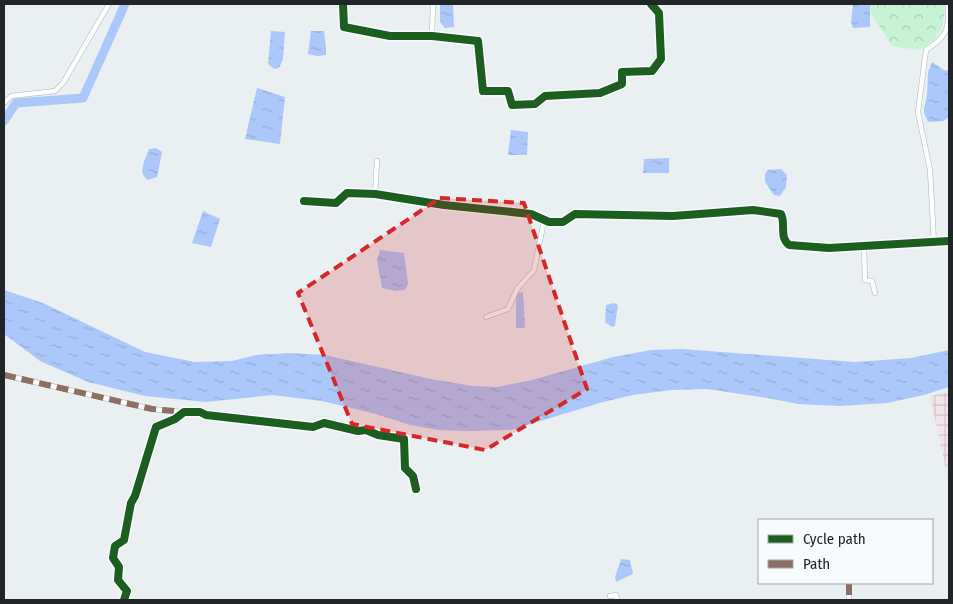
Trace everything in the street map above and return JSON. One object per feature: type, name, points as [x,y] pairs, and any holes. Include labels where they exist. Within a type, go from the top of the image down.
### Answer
[{"type":"street","points":[[4,103],[11,96],[55,91],[63,83],[109,4]]},
{"type":"street","points":[[343,4],[344,27],[390,36],[432,36],[478,41],[483,91],[508,91],[512,105],[535,104],[545,96],[600,93],[622,84],[622,72],[652,71],[661,59],[660,13],[651,4]]},
{"type":"street","points":[[432,36],[433,4]]},
{"type":"street","points":[[934,243],[930,170],[918,112],[926,50],[940,41],[948,24],[948,4]]},
{"type":"street","points":[[375,194],[377,161]]},
{"type":"street","points":[[304,201],[336,203],[347,192],[375,194],[444,205],[531,214],[549,222],[563,222],[574,214],[673,216],[753,210],[781,214],[785,241],[789,245],[829,248],[949,242]]},
{"type":"street","points":[[486,317],[508,310],[517,289],[534,270],[544,221]]},
{"type":"street","points":[[864,246],[865,280],[872,281],[875,293]]},
{"type":"street","points":[[4,375],[152,409],[200,412],[206,415],[240,420],[313,427],[324,423],[404,439],[405,468],[412,476],[416,489]]},
{"type":"street","points":[[124,600],[127,591],[118,580],[119,567],[113,558],[116,546],[124,540],[131,503],[135,496],[156,427],[175,420],[184,412]]},
{"type":"street","points":[[849,584],[849,600]]},
{"type":"street","points":[[610,596],[616,595],[617,600]]},
{"type":"highlighted area","points":[[440,198],[524,203],[587,389],[485,450],[352,424],[298,293]]},
{"type":"shaded area","points":[[949,392],[949,483],[930,396]]},
{"type":"green space","points":[[865,4],[944,4],[944,20],[940,31],[933,40],[920,50],[892,46]]},
{"type":"water","points":[[440,4],[453,4],[454,27],[445,28],[440,22]]},
{"type":"water","points":[[853,4],[870,4],[870,27],[853,28],[851,23]]},
{"type":"water","points":[[271,31],[285,32],[283,59],[279,68],[274,69],[268,64]]},
{"type":"water","points":[[311,31],[324,31],[326,55],[308,54]]},
{"type":"water","points":[[932,62],[949,71],[949,117],[943,121],[928,122],[924,108],[927,96],[928,72]]},
{"type":"water","points":[[257,88],[285,97],[280,144],[245,139]]},
{"type":"water","points":[[511,130],[528,132],[527,155],[508,155]]},
{"type":"water","points":[[156,148],[162,152],[157,177],[148,180],[143,174],[143,166],[149,149]]},
{"type":"water","points":[[669,158],[669,173],[643,173],[644,159]]},
{"type":"water","points":[[781,169],[787,175],[786,187],[780,196],[774,195],[765,182],[765,174],[768,170]]},
{"type":"water","points":[[203,211],[220,219],[211,247],[192,243]]},
{"type":"water","points":[[380,250],[404,253],[408,284],[405,290],[395,291],[382,288],[377,260]]},
{"type":"water","points":[[4,290],[43,303],[145,352],[195,362],[232,361],[256,355],[289,353],[325,355],[431,379],[472,386],[497,387],[532,380],[613,357],[651,350],[682,349],[855,362],[911,358],[949,350],[949,387],[887,403],[840,406],[798,404],[707,389],[671,390],[633,395],[603,402],[511,430],[438,430],[410,425],[376,414],[322,401],[272,395],[206,402],[145,396],[88,382],[40,361],[4,334]]},
{"type":"water","points":[[523,292],[525,328],[516,328],[516,298],[518,293]]},
{"type":"water","points":[[614,303],[618,305],[615,326],[612,327],[605,322],[606,305]]},
{"type":"water","points":[[621,559],[630,560],[633,574],[616,582],[615,577]]},
{"type":"waterway","points":[[4,121],[16,103],[83,98],[125,4]]},
{"type":"marked path","points":[[4,375],[152,409],[184,412]]},
{"type":"marked path","points":[[849,584],[849,600]]},
{"type":"cycle path","points":[[343,4],[344,27],[390,36],[432,36],[478,41],[483,91],[508,91],[512,105],[535,104],[545,96],[600,93],[622,84],[622,72],[652,71],[661,59],[659,13],[651,4]]},
{"type":"cycle path","points":[[304,201],[336,203],[347,193],[375,194],[444,205],[531,214],[549,222],[563,222],[575,214],[673,216],[753,210],[781,214],[784,238],[789,245],[829,248],[949,241]]},
{"type":"cycle path","points":[[124,600],[127,591],[118,580],[119,567],[113,558],[115,546],[124,540],[131,503],[135,496],[156,427],[175,419],[184,412],[200,412],[206,415],[313,427],[324,423],[404,439],[405,468],[413,476],[416,489]]}]
